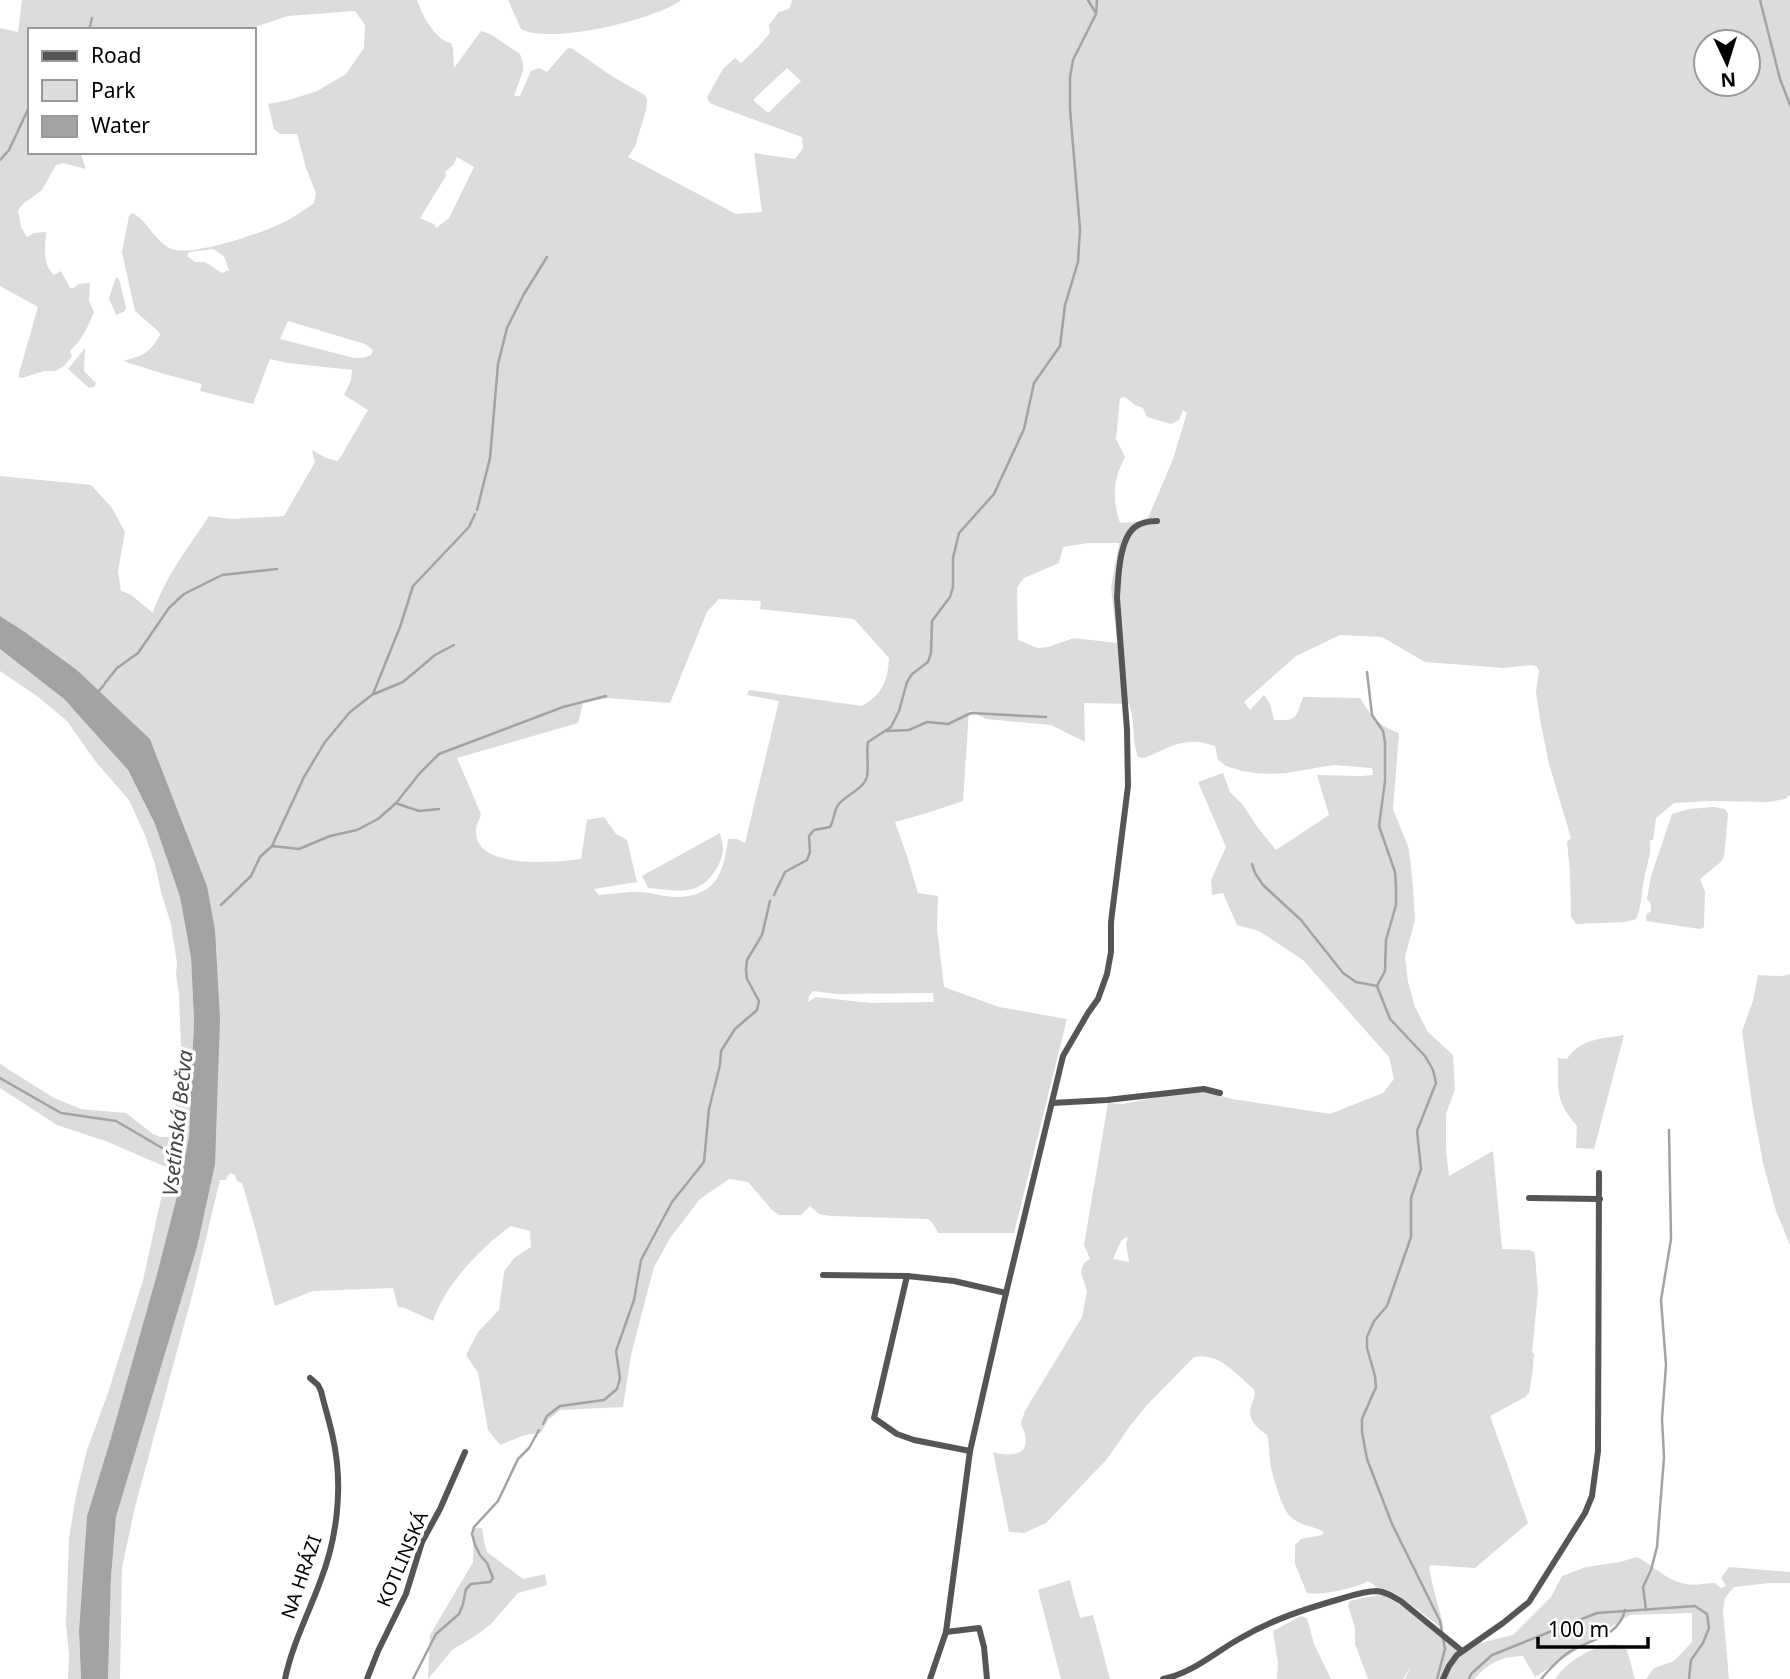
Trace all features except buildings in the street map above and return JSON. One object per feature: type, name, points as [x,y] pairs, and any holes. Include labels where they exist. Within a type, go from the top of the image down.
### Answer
[{"type":"street","points":[[930,1679],[946,1632],[970,1451],[1063,1056],[1098,999],[1107,974],[1128,786],[1118,578],[1128,534],[1142,523],[1157,522]]},
{"type":"street","points":[[1052,1103],[1108,1100],[1203,1089],[1220,1093]]},
{"type":"street","points":[[1443,1679],[1449,1666],[1462,1651],[1529,1602],[1585,1513],[1592,1496],[1598,1451],[1599,1173]]},
{"type":"street","points":[[1529,1198],[1600,1199]]},
{"type":"street","points":[[823,1275],[907,1276],[954,1281],[1006,1293]]},
{"type":"street","points":[[907,1276],[874,1418],[897,1434],[914,1440],[970,1451]]},
{"type":"street","name":"NA HRÁZI","points":[[285,1679],[295,1643],[327,1563],[336,1518],[338,1484],[335,1445],[321,1391],[310,1378]]},
{"type":"street","name":"KOTLINSKÁ","points":[[367,1679],[406,1594],[422,1542],[465,1452]]},
{"type":"street","points":[[1163,1679],[1191,1670],[1240,1638],[1286,1615],[1366,1591],[1381,1591],[1402,1601],[1462,1651]]},
{"type":"street","points":[[946,1632],[979,1628],[987,1679]]},
{"type":"green space","points":[[22,0],[417,0],[435,32],[451,43],[454,68],[481,31],[520,54],[523,71],[514,96],[520,96],[531,71],[539,68],[547,72],[568,48],[645,95],[646,110],[635,147],[628,157],[736,214],[762,212],[754,153],[795,159],[803,148],[802,137],[717,106],[710,103],[707,97],[723,69],[735,58],[741,63],[758,47],[770,33],[769,25],[779,12],[789,9],[792,0],[1790,0],[1790,795],[1785,799],[1768,802],[1674,803],[1656,818],[1636,919],[1626,922],[1576,924],[1571,917],[1567,842],[1571,838],[1549,764],[1541,725],[1536,692],[1539,670],[1536,666],[1504,668],[1425,662],[1382,637],[1340,635],[1296,656],[1244,702],[1250,710],[1264,695],[1270,704],[1274,720],[1282,720],[1295,717],[1303,697],[1360,698],[1376,720],[1399,733],[1393,809],[1409,849],[1415,920],[1405,957],[1415,1007],[1428,1032],[1453,1055],[1455,1089],[1446,1114],[1449,1176],[1493,1151],[1502,1249],[1529,1250],[1534,1252],[1535,1256],[1538,1292],[1529,1393],[1490,1416],[1528,1523],[1475,1568],[1429,1567],[1444,1630],[1393,1592],[1378,1588],[1368,1581],[1338,1591],[1307,1593],[1295,1564],[1295,1545],[1301,1539],[1322,1535],[1324,1532],[1297,1521],[1285,1510],[1271,1468],[1267,1435],[1256,1426],[1250,1415],[1254,1389],[1227,1366],[1212,1358],[1194,1357],[1147,1405],[1107,1459],[1046,1523],[1024,1533],[1009,1532],[993,1452],[1017,1454],[1024,1448],[1026,1442],[1021,1422],[1025,1411],[1082,1317],[1087,1291],[1081,1273],[1085,1262],[1090,1259],[1084,1245],[1108,1103],[1123,1104],[1203,1091],[1232,1099],[1330,1114],[1383,1093],[1394,1079],[1389,1057],[1303,960],[1259,931],[1237,925],[1223,893],[1212,895],[1211,880],[1226,847],[1198,782],[1223,773],[1230,792],[1243,805],[1276,850],[1329,815],[1317,775],[1373,775],[1372,768],[1333,765],[1272,774],[1242,771],[1226,766],[1218,760],[1215,746],[1195,742],[1170,746],[1144,758],[1138,757],[1129,704],[1084,703],[1085,742],[1051,725],[986,719],[969,710],[963,801],[895,822],[918,893],[938,896],[937,928],[944,987],[999,1007],[1067,1019],[1014,1233],[938,1233],[928,1219],[831,1216],[819,1214],[810,1206],[801,1215],[779,1215],[748,1182],[729,1179],[700,1199],[670,1238],[654,1267],[631,1355],[623,1407],[560,1410],[548,1420],[541,1433],[525,1435],[500,1445],[488,1430],[478,1373],[466,1355],[478,1332],[499,1310],[504,1272],[514,1258],[531,1247],[530,1231],[511,1226],[488,1245],[455,1281],[433,1321],[398,1307],[393,1288],[313,1291],[275,1306],[242,1183],[231,1173],[226,1180],[220,1180],[135,1507],[122,1568],[120,1679],[108,1679],[116,1517],[197,1247],[207,886],[150,739],[77,670],[0,616],[0,476],[91,485],[112,508],[125,532],[118,571],[121,591],[130,594],[153,613],[170,575],[209,516],[231,519],[284,516],[315,462],[312,450],[326,458],[337,461],[340,458],[368,410],[344,395],[352,370],[270,359],[253,404],[200,391],[202,384],[123,361],[145,353],[160,335],[135,311],[122,252],[129,216],[132,213],[166,246],[182,251],[227,243],[259,232],[286,221],[314,203],[316,193],[297,134],[280,134],[274,129],[268,104],[317,91],[346,74],[364,48],[365,25],[355,11],[288,16],[252,28],[28,28],[28,154],[81,154],[86,169],[63,163],[56,165],[42,190],[18,210],[21,227],[27,237],[46,232],[45,255],[50,271],[54,275],[61,271],[70,288],[90,283],[89,301],[94,312],[84,333],[70,351],[72,356],[64,366],[56,371],[19,377],[38,307],[0,286],[0,28],[18,32]],"holes":[[[787,68],[801,81],[768,113],[753,100]],[[457,157],[474,167],[449,218],[436,228],[434,224],[420,218],[446,176],[445,172]],[[213,249],[224,256],[229,270],[222,273],[205,262],[195,262],[187,256],[189,252]],[[288,321],[365,344],[373,350],[371,355],[354,358],[280,339]],[[1125,397],[1143,408],[1147,417],[1171,424],[1179,420],[1183,410],[1187,413],[1173,459],[1148,518],[1120,523],[1115,498],[1116,482],[1125,457],[1116,439],[1120,398]],[[1088,543],[1119,543],[1111,587],[1117,643],[1074,638],[1038,648],[1018,640],[1017,587],[1024,578],[1059,563],[1063,547]],[[719,599],[761,601],[760,609],[854,619],[889,658],[883,686],[875,697],[862,706],[749,690],[747,695],[779,701],[745,843],[728,839],[724,862],[716,880],[700,893],[690,896],[638,892],[599,895],[594,889],[637,882],[627,840],[616,834],[604,817],[587,820],[581,859],[554,862],[518,861],[488,852],[479,843],[476,830],[481,814],[457,758],[578,723],[583,703],[608,698],[670,703],[707,612]],[[813,991],[836,994],[933,993],[934,1002],[870,1003],[816,997],[808,1002]],[[1128,1238],[1126,1244],[1129,1262],[1113,1259],[1121,1241]]]},
{"type":"green space","points":[[508,0],[681,0],[668,8],[627,22],[554,34],[521,29]]},
{"type":"green space","points":[[116,277],[119,279],[126,307],[125,311],[116,315],[109,298]]},
{"type":"green space","points":[[85,348],[84,371],[96,383],[89,388],[68,369]]},
{"type":"green space","points":[[0,649],[64,699],[128,770],[155,824],[180,897],[191,958],[194,1020],[189,1137],[157,1274],[87,1516],[79,1630],[81,1679],[68,1679],[66,1624],[69,1539],[76,1495],[87,1450],[108,1393],[143,1280],[167,1172],[166,1167],[108,1142],[57,1125],[0,1088],[0,1064],[54,1098],[81,1109],[126,1113],[153,1134],[168,1137],[173,1132],[181,1047],[177,963],[171,924],[155,864],[129,800],[96,762],[67,721],[0,671]]},
{"type":"green space","points":[[1713,807],[1725,809],[1728,814],[1724,857],[1700,879],[1705,892],[1704,927],[1700,929],[1646,921],[1646,915],[1651,911],[1651,904],[1647,899],[1651,876],[1672,814]]},
{"type":"green space","points":[[720,833],[722,856],[707,881],[688,890],[648,888],[642,876]]},
{"type":"green space","points":[[1790,974],[1790,1245],[1776,1211],[1763,1163],[1742,1031],[1753,1001],[1758,975]]},
{"type":"green space","points":[[1624,1035],[1594,1149],[1576,1148],[1577,1126],[1559,1095],[1558,1058],[1567,1059],[1585,1043]]},
{"type":"green space","points":[[474,1528],[482,1528],[487,1552],[523,1579],[545,1574],[547,1585],[518,1593],[491,1624],[452,1650],[428,1679],[430,1635],[473,1562]]},
{"type":"green space","points":[[1637,1557],[1667,1577],[1686,1584],[1715,1583],[1721,1588],[1726,1586],[1721,1578],[1729,1567],[1790,1572],[1790,1583],[1734,1587],[1725,1598],[1723,1611],[1729,1679],[1646,1679],[1654,1668],[1674,1661],[1692,1642],[1692,1613],[1630,1615],[1535,1677],[1523,1656],[1496,1662],[1474,1679],[1405,1679],[1411,1666],[1403,1679],[1368,1679],[1355,1644],[1355,1627],[1348,1607],[1349,1601],[1384,1596],[1410,1610],[1434,1632],[1453,1639],[1466,1650],[1480,1643],[1513,1635],[1551,1597],[1562,1576],[1586,1567]]},
{"type":"green space","points":[[1070,1580],[1080,1618],[1093,1615],[1110,1679],[1061,1679],[1038,1590]]},
{"type":"green space","points":[[1301,1616],[1307,1618],[1314,1644],[1331,1679],[1277,1679],[1278,1663],[1273,1631]]},
{"type":"green space","points":[[1615,1644],[1627,1650],[1635,1679],[1555,1679],[1566,1666],[1582,1655],[1598,1647]]},
{"type":"water","points":[[0,616],[77,670],[150,739],[207,886],[215,930],[220,1019],[215,1164],[197,1247],[116,1517],[108,1679],[81,1679],[79,1630],[87,1516],[157,1274],[189,1137],[194,1020],[191,958],[180,897],[155,824],[128,770],[64,699],[0,649]]},
{"type":"waterway","points":[[1088,0],[1095,12]]},
{"type":"waterway","points":[[774,895],[785,872],[807,860],[810,852],[809,836],[814,830],[830,827],[838,805],[865,782],[868,773],[868,742],[891,727],[899,711],[907,682],[912,674],[928,662],[931,653],[932,621],[950,597],[953,587],[953,558],[959,533],[994,494],[1024,429],[1034,383],[1060,346],[1065,305],[1078,262],[1080,229],[1070,109],[1070,77],[1073,60],[1096,14],[1097,0]]},
{"type":"waterway","points":[[1760,0],[1780,79],[1790,105]]},
{"type":"waterway","points":[[90,28],[92,18]]},
{"type":"waterway","points":[[0,160],[9,150],[28,109]]},
{"type":"waterway","points":[[477,510],[490,458],[498,364],[507,328],[547,257]]},
{"type":"waterway","points":[[221,905],[251,876],[260,857],[272,846],[304,777],[325,742],[350,712],[373,694],[413,586],[469,527],[475,514]]},
{"type":"waterway","points":[[105,683],[117,668],[138,653],[169,608],[184,594],[222,575],[277,569]]},
{"type":"waterway","points":[[374,694],[403,682],[435,655],[454,645]]},
{"type":"waterway","points":[[1367,672],[1372,715],[1383,731],[1385,742],[1385,781],[1379,826],[1395,872],[1396,888],[1396,905],[1386,940],[1385,971],[1377,986]]},
{"type":"waterway","points":[[97,693],[104,685]]},
{"type":"waterway","points":[[272,846],[299,849],[330,836],[357,830],[378,819],[396,803],[439,754],[563,707],[606,696]]},
{"type":"waterway","points":[[887,731],[909,730],[927,722],[948,724],[971,713],[1046,717]]},
{"type":"waterway","points":[[398,804],[419,811],[439,809]]},
{"type":"waterway","points":[[1252,864],[1263,885],[1301,920],[1343,973],[1356,982],[1377,986],[1390,1019],[1425,1056],[1433,1070],[1436,1083],[1417,1131],[1421,1169],[1411,1198],[1411,1237],[1387,1306],[1374,1321],[1367,1337],[1376,1387],[1362,1419],[1362,1432],[1367,1459],[1392,1524],[1440,1621],[1445,1649],[1437,1679]]},
{"type":"waterway","points":[[543,1424],[547,1416],[560,1406],[604,1400],[617,1389],[620,1378],[616,1351],[634,1300],[641,1260],[672,1202],[704,1162],[709,1109],[721,1051],[735,1029],[757,1010],[759,1001],[747,979],[747,960],[762,935],[770,901]]},
{"type":"waterway","name":"Vsetínská Bečva","points":[[0,1078],[61,1113],[116,1121],[186,1162]]},
{"type":"waterway","points":[[1646,1610],[1643,1587],[1657,1547],[1664,1457],[1662,1419],[1666,1365],[1661,1300],[1671,1239],[1669,1130]]},
{"type":"waterway","points":[[413,1679],[436,1634],[459,1614],[466,1589],[471,1584],[490,1582],[493,1578],[475,1545],[472,1534],[474,1527],[498,1501],[518,1459],[529,1448],[539,1430]]},
{"type":"waterway","points":[[1469,1679],[1492,1655],[1597,1613],[1695,1606],[1707,1614],[1709,1628],[1703,1643],[1691,1660],[1689,1679]]},
{"type":"waterway","points":[[1541,1679],[1565,1655],[1608,1633],[1621,1620],[1625,1610]]}]
